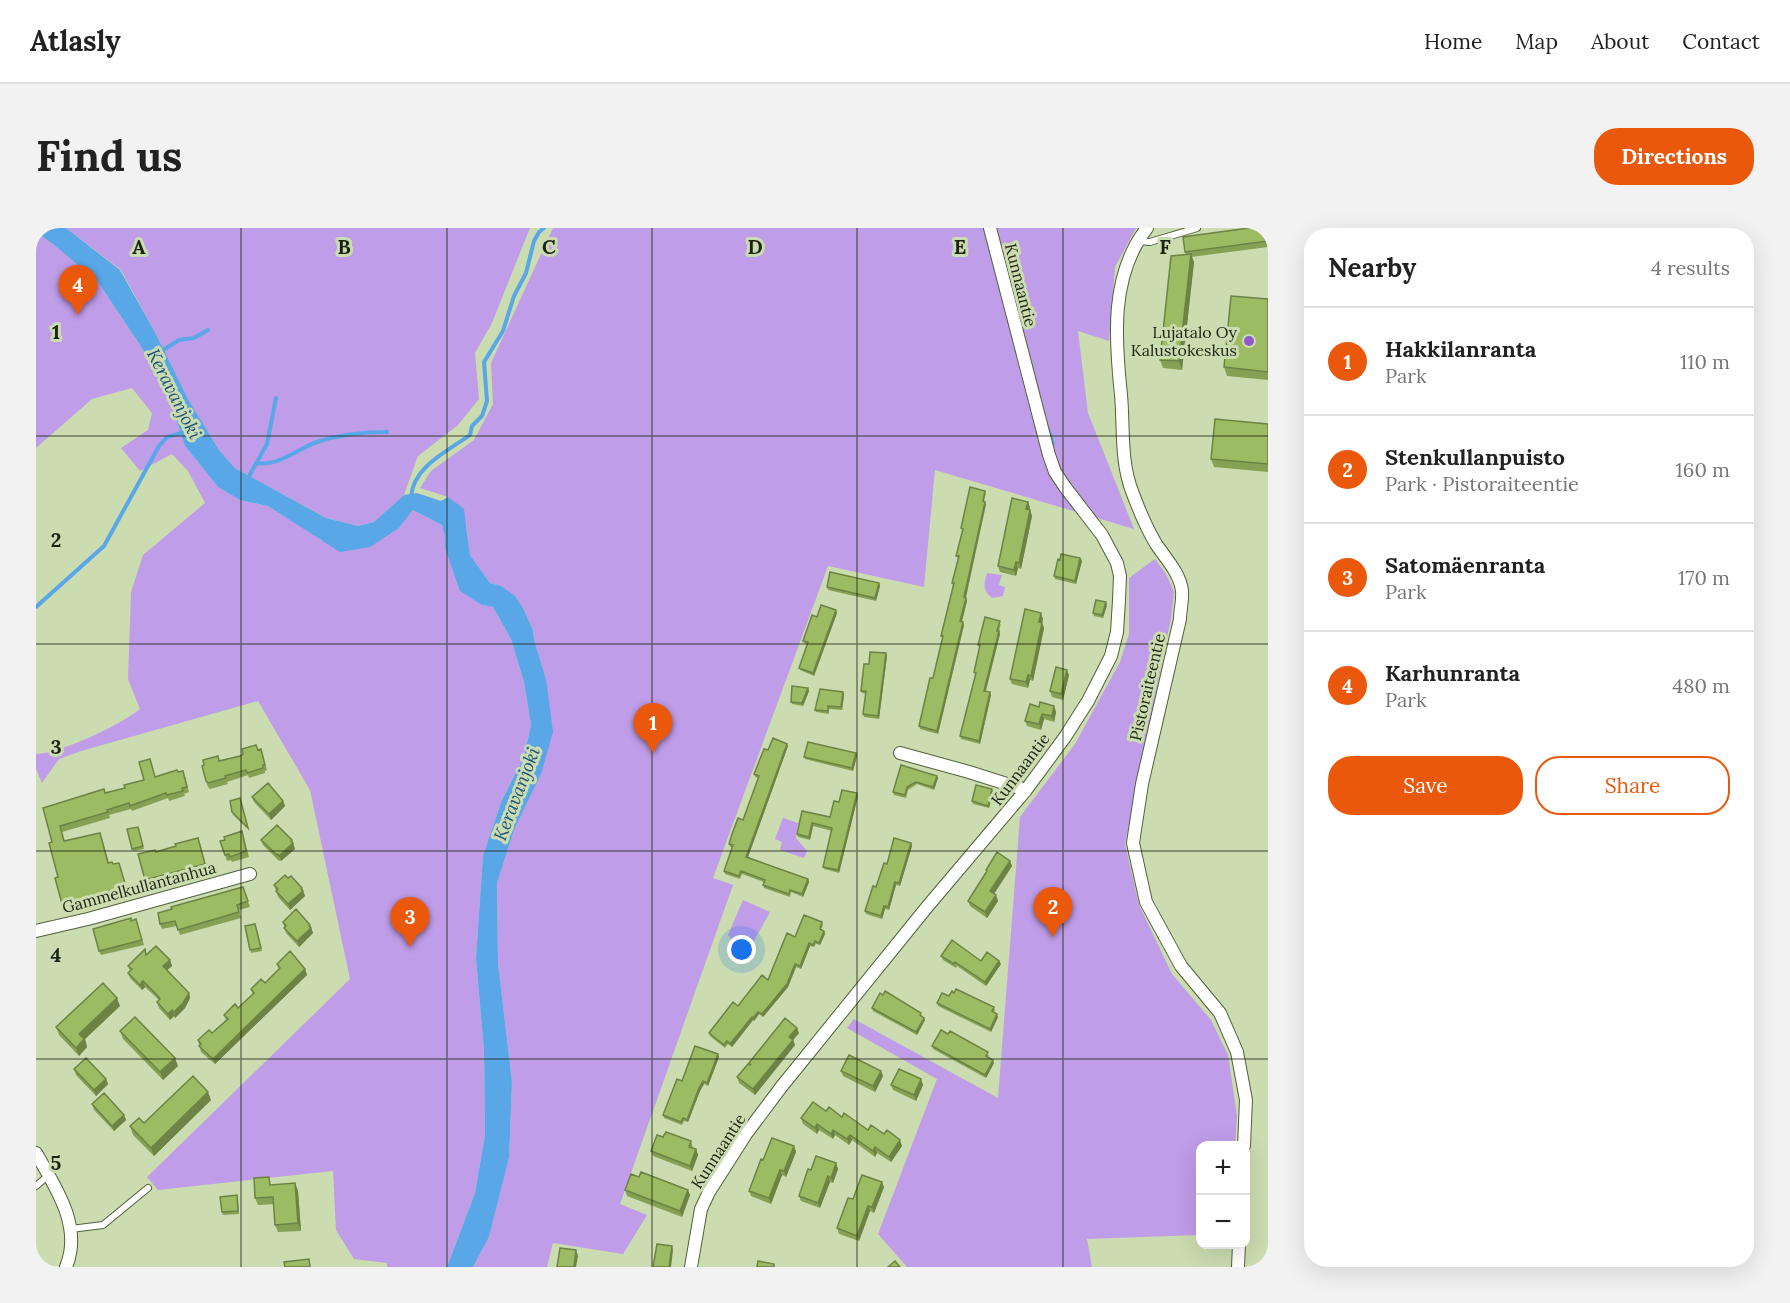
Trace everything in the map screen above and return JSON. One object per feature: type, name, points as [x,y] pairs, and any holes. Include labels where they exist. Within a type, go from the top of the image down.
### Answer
[{"type":"street","name":"Kunnaantie","points":[[691,1267],[701,1209],[709,1192],[747,1134],[782,1086],[1026,790],[1065,737],[1111,656],[1117,632],[1120,576],[1117,563],[1102,535],[1055,472],[990,228]]},
{"type":"street","name":"Pistoraiteentie","points":[[1147,228],[1137,241],[1125,269],[1117,310],[1116,350],[1121,395],[1122,451],[1132,492],[1155,542],[1175,571],[1182,591],[1180,619],[1142,784],[1133,843],[1146,902],[1182,966],[1220,1013],[1237,1052],[1246,1100],[1244,1141]]},
{"type":"street","points":[[900,753],[1026,790]]},
{"type":"street","name":"Gammelkullantanhua","points":[[36,931],[250,874]]},
{"type":"street","points":[[36,1153],[69,1216],[71,1247],[66,1267]]},
{"type":"street","points":[[1238,1267],[1239,1249]]},
{"type":"lane","points":[[1137,241],[1150,242],[1196,228]]},
{"type":"lane","points":[[36,1186],[49,1175]]},
{"type":"lane","points":[[70,1229],[103,1225],[148,1188]]},
{"type":"shaded area","points":[[66,228],[530,228],[492,323],[475,353],[479,399],[458,425],[418,456],[404,495],[374,522],[358,526],[326,518],[235,468],[219,450],[188,399],[121,270]]},
{"type":"shaded area","points":[[553,228],[1136,228],[1115,267],[1109,341],[1078,331],[1088,413],[1134,529],[935,470],[924,587],[828,566],[713,878],[733,885],[620,1204],[647,1215],[623,1254],[553,1243],[547,1267],[473,1267],[489,1237],[509,1158],[512,1082],[498,963],[497,883],[514,830],[541,774],[546,679],[533,630],[523,608],[501,586],[490,583],[470,555],[466,522],[448,497],[420,488],[431,471],[474,440],[493,404],[491,363]]},
{"type":"shaded area","points":[[36,232],[98,282],[142,348],[173,409],[185,446],[218,487],[240,500],[268,506],[322,541],[399,528],[413,510],[442,525],[445,548],[482,605],[493,607],[511,639],[524,682],[531,725],[524,757],[502,800],[483,855],[476,958],[484,1051],[485,1135],[475,1193],[447,1267],[387,1267],[387,1263],[354,1259],[336,1230],[333,1171],[158,1190],[147,1177],[350,979],[310,790],[258,701],[59,759],[42,783],[36,769],[36,754],[60,749],[90,737],[119,723],[140,709],[128,679],[131,592],[143,555],[205,503],[188,471],[172,454],[140,471],[121,448],[148,430],[152,413],[132,388],[92,399],[36,448]]},
{"type":"shaded area","points":[[1155,559],[1166,574],[1174,592],[1171,618],[1125,844],[1139,905],[1172,974],[1211,1020],[1228,1055],[1237,1116],[1235,1141],[1196,1141],[1196,1235],[1087,1239],[1092,1267],[907,1267],[878,1234],[937,1079],[847,1028],[854,1019],[998,1098],[1020,817],[1075,744],[1120,662],[1129,634],[1129,578]]},
{"type":"shaded area","points":[[987,573],[1002,575],[999,585],[1005,587],[1003,596],[992,598],[987,592],[985,583]]},
{"type":"shaded area","points":[[783,818],[798,823],[796,838],[807,851],[804,858],[780,850],[782,842],[775,839]]},
{"type":"shaded area","points":[[743,900],[770,912],[750,948],[735,944],[728,935]]},
{"type":"water","name":"Keravanjoki","points":[[36,228],[66,228],[120,270],[156,334],[188,399],[219,450],[235,468],[326,518],[358,526],[374,522],[404,495],[417,493],[441,501],[448,497],[464,509],[470,555],[490,583],[501,586],[515,596],[533,630],[546,679],[553,732],[541,774],[514,830],[497,883],[498,963],[512,1082],[509,1158],[489,1237],[473,1267],[447,1267],[475,1193],[485,1135],[484,1051],[476,958],[483,855],[502,800],[524,757],[531,725],[524,682],[511,639],[493,607],[482,605],[460,591],[445,548],[442,525],[413,510],[399,528],[370,547],[340,552],[268,506],[240,500],[218,487],[185,446],[173,409],[142,348],[98,282],[36,232]]},
{"type":"building","points":[[1249,228],[1268,228],[1268,241],[1185,252],[1183,237]]},
{"type":"building","points":[[1191,254],[1179,361],[1160,360],[1171,256]]},
{"type":"building","name":"Lujatalo Oy Kalustokeskus","points":[[1231,296],[1268,299],[1268,372],[1224,367]]},
{"type":"building","points":[[1215,419],[1268,424],[1268,464],[1211,459]]},
{"type":"building","points":[[970,487],[985,491],[983,501],[985,502],[964,597],[966,598],[960,621],[963,622],[937,731],[919,726],[943,636],[941,636],[954,583],[952,583],[959,556],[956,556]]},
{"type":"building","points":[[1012,498],[1028,502],[1026,509],[1030,510],[1019,563],[1016,562],[1014,570],[998,566]]},
{"type":"building","points":[[1061,554],[1080,558],[1075,581],[1054,576]]},
{"type":"building","points":[[830,572],[879,583],[875,598],[827,587]]},
{"type":"building","points":[[1096,600],[1106,602],[1102,615],[1093,613]]},
{"type":"building","points":[[821,605],[836,610],[813,673],[799,668],[808,642],[803,641],[812,615],[817,617]]},
{"type":"building","points":[[1025,609],[1041,613],[1039,622],[1042,623],[1031,676],[1028,675],[1026,682],[1010,679]]},
{"type":"building","points":[[985,617],[1000,621],[984,691],[990,692],[979,741],[960,736],[976,673],[974,672],[980,645],[978,645]]},
{"type":"building","points":[[870,652],[886,653],[878,716],[863,714],[866,691],[861,691],[864,664],[869,664]]},
{"type":"building","points":[[1056,667],[1067,670],[1061,694],[1050,691]]},
{"type":"building","points":[[792,686],[808,688],[802,703],[791,702]]},
{"type":"building","points":[[820,689],[843,692],[841,707],[828,706],[828,711],[815,710]]},
{"type":"building","points":[[1040,702],[1054,706],[1052,716],[1042,714],[1039,724],[1025,721],[1030,704],[1039,707]]},
{"type":"building","points":[[773,738],[787,744],[746,857],[808,879],[802,894],[790,890],[789,894],[763,885],[765,880],[741,871],[739,876],[724,871],[733,845],[729,844],[732,834],[738,818],[743,820],[759,776],[754,774],[764,749],[768,750]]},
{"type":"building","points":[[808,742],[856,753],[852,768],[804,757]]},
{"type":"building","points":[[256,745],[258,750],[261,749],[265,765],[263,768],[247,773],[246,770],[208,783],[206,781],[202,766],[204,765],[203,760],[218,756],[219,761],[240,756],[243,754],[242,749]]},
{"type":"building","points":[[150,759],[155,777],[177,770],[178,772],[183,771],[187,787],[182,788],[183,791],[167,795],[166,793],[130,806],[129,803],[107,810],[108,812],[60,826],[64,841],[100,833],[108,863],[119,863],[126,887],[62,904],[49,843],[52,842],[43,808],[104,789],[105,793],[125,788],[124,785],[144,780],[139,762]]},
{"type":"building","points":[[901,765],[937,776],[933,787],[916,782],[907,787],[905,795],[893,792]]},
{"type":"building","points":[[268,783],[283,801],[269,814],[252,797]]},
{"type":"building","points":[[976,785],[992,789],[988,806],[972,801]]},
{"type":"building","points":[[842,790],[857,793],[838,870],[823,867],[832,828],[812,823],[809,837],[797,834],[802,811],[830,817],[834,801],[839,802]]},
{"type":"building","points":[[240,798],[248,828],[232,812],[230,801]]},
{"type":"building","points":[[277,825],[293,843],[279,856],[261,840]]},
{"type":"building","points":[[138,827],[143,846],[132,849],[127,829]]},
{"type":"building","points":[[242,831],[246,851],[230,857],[229,854],[225,855],[220,841],[225,840],[224,837]]},
{"type":"building","points":[[198,838],[205,864],[145,880],[138,854],[155,850],[156,852]]},
{"type":"building","points":[[894,838],[911,843],[899,883],[895,882],[888,907],[884,906],[881,916],[865,911],[873,886],[876,887],[884,863],[887,864]]},
{"type":"building","points":[[997,852],[1010,861],[990,891],[996,895],[985,912],[968,901]]},
{"type":"building","points":[[285,875],[288,878],[291,876],[303,891],[288,904],[276,891],[278,889],[274,885]]},
{"type":"building","points":[[243,887],[248,901],[237,905],[239,912],[178,930],[175,921],[160,924],[158,913],[172,909],[171,907]]},
{"type":"building","points":[[296,909],[311,928],[297,941],[284,928],[286,926],[283,922]]},
{"type":"building","points":[[804,915],[822,922],[820,929],[824,931],[819,943],[815,941],[813,945],[809,943],[800,966],[795,964],[787,984],[762,1014],[758,1012],[730,1044],[727,1041],[724,1045],[709,1033],[733,1002],[738,1006],[762,975],[768,980],[787,933],[795,937]]},
{"type":"building","points":[[131,918],[131,921],[136,919],[142,940],[99,951],[93,929]]},
{"type":"building","points":[[255,924],[261,948],[250,950],[245,926]]},
{"type":"building","points":[[952,940],[981,961],[987,952],[999,961],[985,982],[955,962],[954,964],[941,956]]},
{"type":"building","points":[[156,946],[170,960],[163,966],[189,993],[174,1012],[172,1010],[168,1014],[157,1002],[160,999],[157,995],[143,981],[140,985],[128,973],[132,969],[128,966],[145,949],[146,955]]},
{"type":"building","points":[[290,951],[305,969],[213,1059],[199,1046],[201,1044],[198,1040],[209,1030],[212,1033],[228,1019],[224,1015],[235,1004],[238,1008],[254,993],[251,989],[261,979],[265,983],[280,968],[277,964]]},
{"type":"building","points":[[103,983],[117,998],[79,1034],[84,1039],[76,1048],[56,1027]]},
{"type":"building","points":[[956,989],[994,1007],[992,1011],[997,1014],[990,1029],[937,1003],[942,993],[949,996]]},
{"type":"building","points":[[885,991],[921,1013],[920,1015],[924,1018],[916,1032],[872,1008],[880,993],[883,995]]},
{"type":"building","points":[[135,1017],[175,1058],[160,1072],[120,1031]]},
{"type":"building","points":[[785,1018],[797,1028],[789,1037],[793,1040],[753,1089],[737,1077],[748,1064],[751,1065],[749,1063]]},
{"type":"building","points":[[941,1030],[948,1034],[950,1031],[988,1052],[986,1056],[993,1060],[985,1075],[932,1046]]},
{"type":"building","points":[[695,1046],[718,1054],[707,1083],[703,1081],[699,1088],[687,1120],[683,1118],[681,1122],[663,1115],[677,1079],[682,1081]]},
{"type":"building","points":[[849,1055],[881,1071],[873,1086],[841,1071]]},
{"type":"building","points":[[86,1058],[106,1079],[94,1090],[74,1069]]},
{"type":"building","points":[[899,1069],[921,1079],[914,1095],[891,1085]]},
{"type":"building","points":[[193,1076],[208,1092],[151,1148],[130,1126],[139,1118],[144,1123]]},
{"type":"building","points":[[104,1093],[124,1115],[112,1126],[92,1104]]},
{"type":"building","points":[[813,1102],[826,1111],[829,1107],[842,1117],[844,1113],[868,1130],[871,1125],[884,1134],[887,1130],[900,1140],[889,1157],[875,1147],[873,1151],[850,1135],[847,1139],[833,1130],[831,1134],[817,1124],[815,1128],[801,1118]]},
{"type":"building","points":[[666,1132],[691,1141],[689,1147],[696,1149],[690,1166],[651,1151],[657,1135],[663,1137]]},
{"type":"building","points":[[772,1138],[794,1146],[784,1171],[780,1170],[769,1198],[749,1191]]},
{"type":"building","points":[[816,1156],[836,1163],[831,1178],[828,1176],[818,1203],[799,1196],[808,1169],[811,1170]]},
{"type":"building","points":[[641,1172],[688,1190],[680,1211],[625,1190],[631,1174],[639,1177]]},
{"type":"building","points":[[862,1175],[882,1182],[872,1207],[868,1206],[857,1236],[837,1228],[848,1198],[853,1199]]},
{"type":"building","points":[[269,1177],[270,1185],[295,1183],[298,1223],[275,1225],[273,1197],[255,1198],[254,1178]]},
{"type":"building","points":[[237,1195],[238,1211],[222,1212],[220,1197]]},
{"type":"building","points":[[657,1244],[672,1246],[669,1267],[653,1267]]},
{"type":"building","points":[[560,1248],[576,1250],[574,1267],[557,1267]]},
{"type":"building","points":[[309,1259],[310,1267],[285,1267],[284,1262]]},
{"type":"building","points":[[758,1261],[774,1264],[774,1267],[757,1267]]},
{"type":"building","points":[[895,1261],[900,1267],[888,1267]]},
{"type":"waterway","points":[[411,498],[413,487],[424,469],[470,435],[472,426],[482,416],[487,401],[484,362],[503,331],[514,296],[526,273],[534,241],[544,228]]},
{"type":"waterway","name":"Keravanjoki","points":[[160,352],[179,340],[194,338],[208,330]]},
{"type":"waterway","points":[[248,478],[267,444],[276,398]]},
{"type":"waterway","points":[[1048,429],[1053,443]]},
{"type":"waterway","name":"Keravanjoki","points":[[36,607],[104,546],[159,446],[167,437],[185,432]]},
{"type":"waterway","points":[[256,463],[264,464],[280,460],[317,442],[335,437],[387,432]]},
{"type":"place","name":"Karhunranta","points":[[78,315]]},
{"type":"place","name":"Lujatalo Oy Kalustokeskus","points":[[1249,341]]},
{"type":"place","name":"Hakkilanranta","points":[[653,753]]},
{"type":"place","name":"Stenkullanpuisto","points":[[1053,937]]},
{"type":"place","name":"Satomäenranta","points":[[410,947]]}]
